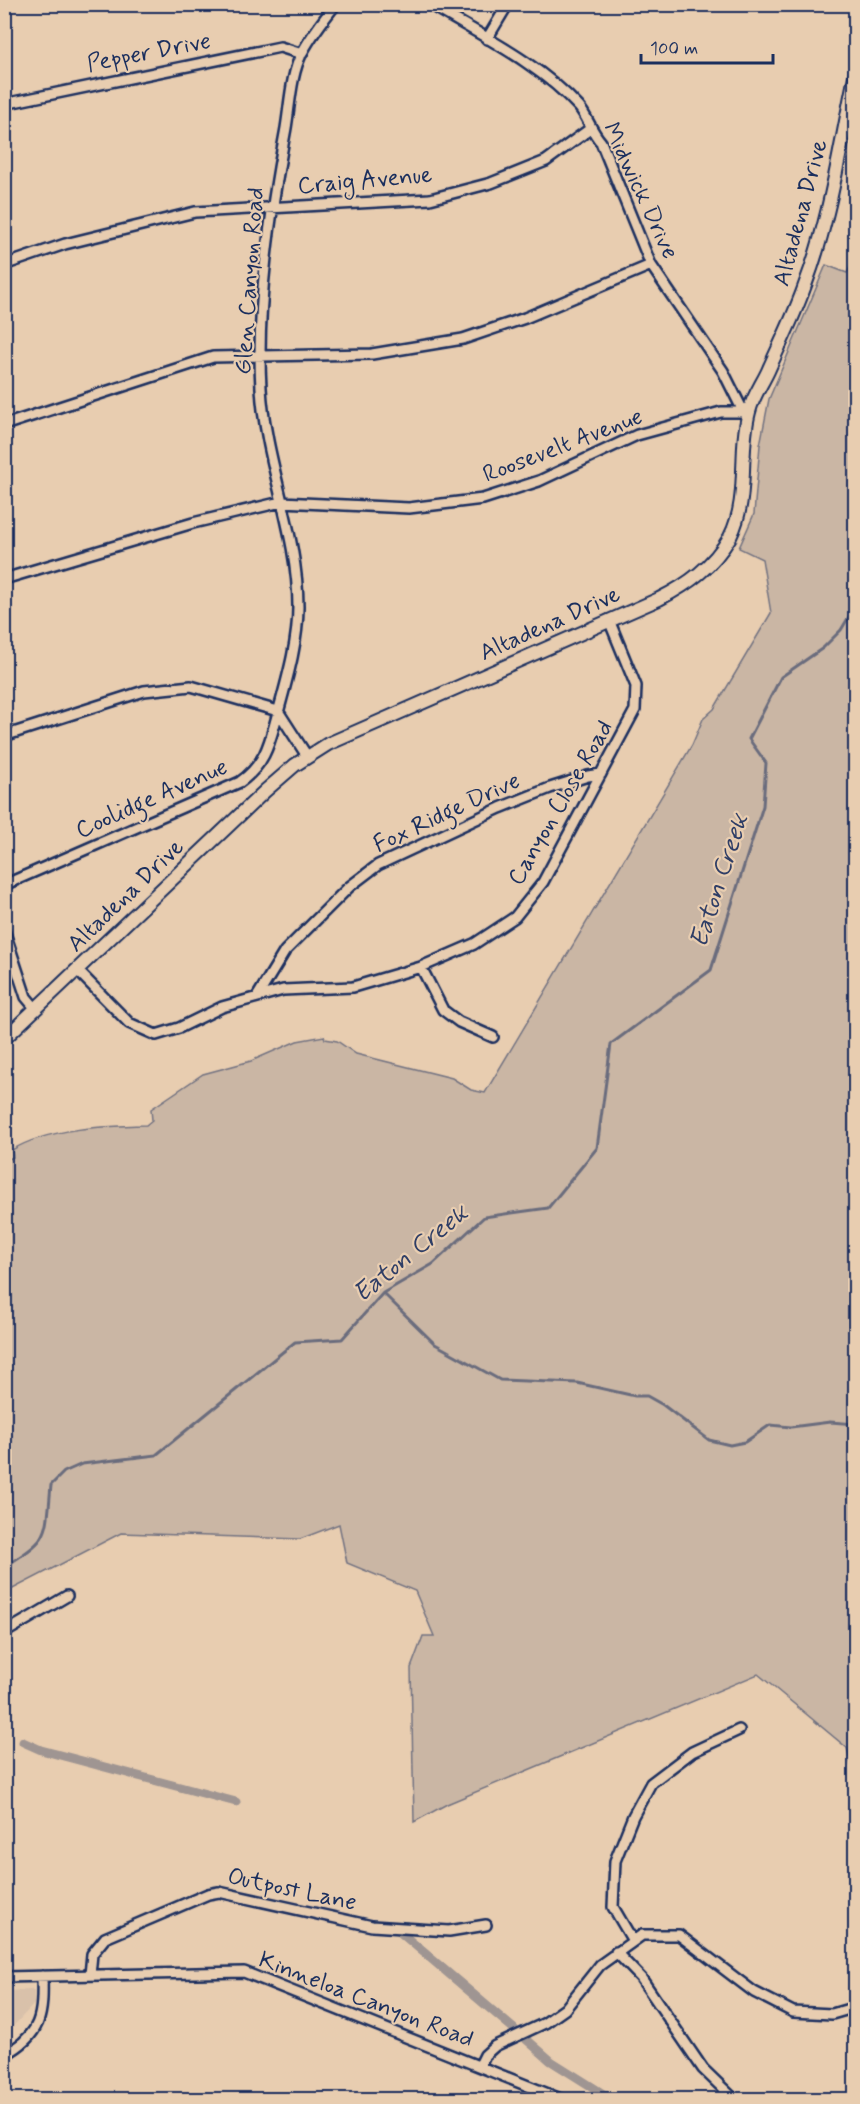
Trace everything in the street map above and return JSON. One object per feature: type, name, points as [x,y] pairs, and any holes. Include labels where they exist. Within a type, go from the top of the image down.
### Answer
[{"type":"main road","name":"Altadena Drive","points":[[4,1039],[265,791],[307,756],[363,727],[660,599],[694,580],[706,568],[730,536],[742,494],[749,412],[804,290],[816,256],[837,176],[855,72]]},
{"type":"street","name":"Glen Canyon Road","points":[[278,711],[294,647],[298,607],[293,555],[265,427],[259,358],[272,208],[292,92],[302,54],[336,4]]},
{"type":"street","name":"Midwick Drive","points":[[429,4],[548,78],[581,109],[590,129],[601,142],[651,265],[723,370],[741,407],[749,412]]},
{"type":"street","points":[[487,39],[508,4]]},
{"type":"street","name":"Pepper Drive","points":[[4,104],[280,47],[302,54]]},
{"type":"street","name":"Craig Avenue","points":[[4,265],[65,244],[195,212],[430,199],[491,183],[546,161],[590,129]]},
{"type":"street","points":[[4,424],[213,357],[259,358],[372,354],[441,344],[515,322],[651,265]]},
{"type":"street","name":"Roosevelt Avenue","points":[[4,579],[193,523],[281,502],[409,508],[468,502],[539,481],[637,435],[721,412],[749,412]]},
{"type":"street","name":"Canyon Close Road","points":[[78,971],[129,1023],[156,1035],[179,1028],[222,1007],[283,990],[353,987],[421,967],[474,944],[515,917],[543,882],[628,726],[637,699],[633,675],[609,621]]},
{"type":"street","points":[[4,736],[144,691],[191,686],[278,711],[307,756]]},
{"type":"street","name":"Coolidge Avenue","points":[[4,885],[240,782],[255,772],[263,760],[278,711]]},
{"type":"street","name":"Fox Ridge Drive","points":[[257,997],[285,951],[349,887],[378,865],[500,808],[550,788],[601,774]]},
{"type":"street","points":[[4,930],[26,997],[36,1009]]},
{"type":"street","points":[[421,967],[443,1010],[459,1022],[493,1037]]},
{"type":"street","points":[[4,1633],[67,1596]]},
{"type":"street","points":[[633,1941],[613,1906],[615,1861],[633,1816],[651,1783],[692,1752],[740,1730]]},
{"type":"street","name":"Outpost Lane","points":[[90,1975],[92,1954],[105,1938],[208,1893],[219,1893],[372,1926],[450,1931],[486,1925]]},
{"type":"street","points":[[480,2066],[485,2055],[495,2046],[545,2023],[565,2009],[600,1965],[642,1935],[679,1935],[754,1992],[793,2012],[832,2014],[855,2007]]},
{"type":"street","points":[[616,1952],[641,1978],[703,2069],[735,2100]]},
{"type":"street","name":"Kinneloa Canyon Road","points":[[4,1977],[244,1972],[563,2100]]},
{"type":"street","points":[[4,2055],[24,2042],[38,2025],[42,2013],[42,1976]]},
{"type":"shaded area","points":[[855,257],[855,1781],[847,1748],[758,1674],[447,1804],[414,1822],[411,1668],[423,1636],[434,1636],[415,1591],[347,1563],[339,1524],[300,1539],[121,1533],[5,1593],[5,1161],[13,1157],[12,1150],[42,1137],[77,1130],[146,1125],[152,1120],[151,1109],[203,1074],[251,1061],[297,1041],[324,1036],[325,1039],[337,1041],[356,1054],[452,1078],[471,1090],[485,1093],[692,745],[703,719],[714,709],[771,613],[762,559],[739,548],[754,514],[760,445],[769,399],[826,265],[847,273]]},
{"type":"shaded area","points":[[34,1990],[35,2003],[5,2035],[5,1991]]},
{"type":"waterway","name":"Eaton Creek","points":[[4,1567],[30,1549],[43,1535],[48,1516],[51,1485],[64,1472],[82,1464],[156,1455],[295,1342],[342,1339],[383,1293],[433,1264],[484,1217],[548,1208],[597,1148],[611,1044],[711,970],[763,806],[766,763],[749,739],[781,677],[823,648],[841,630],[856,605]]},
{"type":"waterway","points":[[383,1293],[435,1344],[500,1380],[577,1383],[635,1396],[647,1396],[663,1405],[709,1440],[730,1445],[745,1442],[770,1425],[791,1427],[830,1422],[856,1424]]},
{"type":"waterway","points":[[23,1742],[41,1750],[236,1802]]},
{"type":"waterway","points":[[401,1933],[514,2029]]},
{"type":"waterway","points":[[526,2039],[551,2061],[613,2100]]}]
